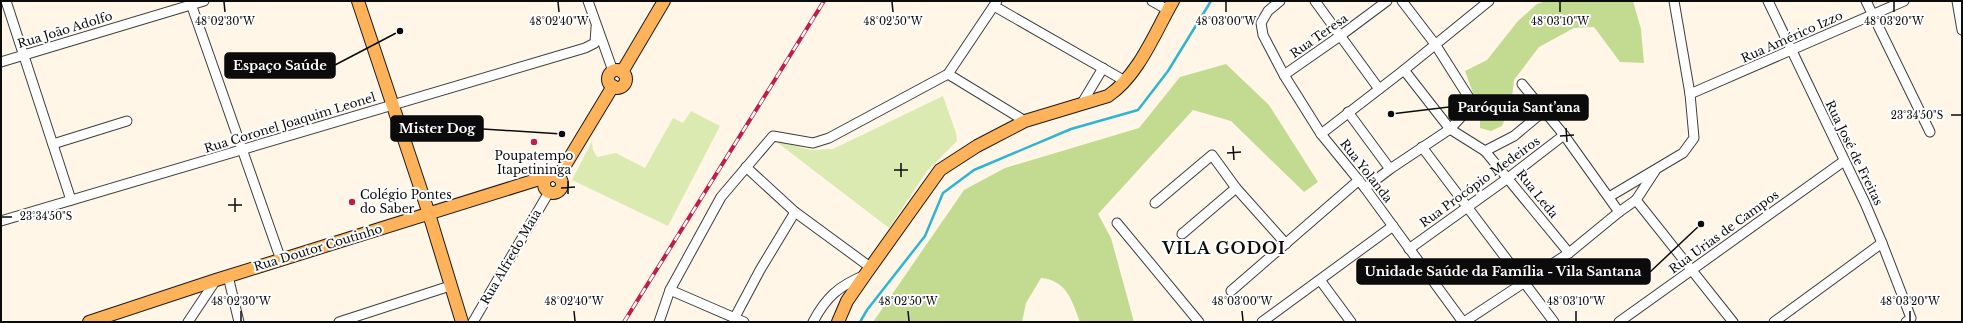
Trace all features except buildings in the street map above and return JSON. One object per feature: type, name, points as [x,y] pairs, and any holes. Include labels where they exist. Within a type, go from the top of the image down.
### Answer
[{"type":"main road","points":[[358,1],[429,214],[462,322]]},
{"type":"main road","points":[[549,192],[557,192],[560,188],[561,181],[553,177],[613,86],[618,87],[624,82],[625,78],[617,71],[664,1]]},
{"type":"main road","points":[[838,322],[847,301],[867,271],[940,170],[977,146],[1025,121],[1108,96],[1126,81],[1156,35],[1171,6]]},
{"type":"main road","name":"Rua Doutor Coutinho","points":[[89,322],[228,276],[553,177]]},
{"type":"street","points":[[6,1],[71,200]]},
{"type":"street","name":"Rua João Adolfo","points":[[1,62],[191,3],[204,1]]},
{"type":"street","points":[[588,1],[596,27],[608,56],[617,71]]},
{"type":"street","points":[[1152,1],[1171,6]]},
{"type":"street","name":"Rua Yolanda","points":[[1280,1],[1268,11],[1261,23],[1263,36],[1284,75],[1321,134],[1359,180],[1409,249],[1468,321]]},
{"type":"street","points":[[1315,1],[1379,89]]},
{"type":"street","name":"Rua Teresa","points":[[1284,75],[1387,1]]},
{"type":"street","points":[[1365,188],[1390,169],[1450,129],[1473,104],[1435,44],[1402,1]]},
{"type":"street","points":[[1321,134],[1404,70],[1489,1]]},
{"type":"street","points":[[1609,197],[1683,153],[1694,138],[1690,94],[1674,1]]},
{"type":"street","name":"Rua José de Freitas","points":[[1768,1],[1882,243],[1908,320]]},
{"type":"street","points":[[1866,1],[1930,132]]},
{"type":"street","name":"Rua Américo Izzo","points":[[1690,94],[1904,1]]},
{"type":"street","points":[[1957,1],[1962,30]]},
{"type":"street","points":[[191,3],[281,260]]},
{"type":"street","points":[[659,322],[670,290],[721,197],[773,136],[813,142],[829,138],[948,74],[996,4],[1126,81]]},
{"type":"street","points":[[585,48],[595,43],[596,27]]},
{"type":"street","points":[[585,48],[608,56]]},
{"type":"street","name":"Rua Coronel Joaquim Leonel","points":[[1,221],[585,48]]},
{"type":"street","points":[[1082,103],[1103,68]]},
{"type":"street","name":"Rua Leda","points":[[1404,70],[1450,129],[1485,151],[1569,253]]},
{"type":"street","points":[[948,74],[1025,121]]},
{"type":"street","points":[[1522,84],[1564,135],[1619,212]]},
{"type":"street","points":[[1485,151],[1514,136],[1544,111]]},
{"type":"street","points":[[1348,112],[1390,169]]},
{"type":"street","points":[[53,144],[127,121]]},
{"type":"street","name":"Rua Procópio Medeiros","points":[[1409,249],[1508,178],[1564,135]]},
{"type":"street","points":[[1422,147],[1523,283],[1554,322]]},
{"type":"street","points":[[1155,203],[1212,155],[1236,188],[1286,244]]},
{"type":"street","name":"Rua Urias de Campos","points":[[1619,322],[1844,161]]},
{"type":"street","points":[[746,167],[796,212],[867,271],[843,284],[820,307],[813,322]]},
{"type":"street","points":[[1468,321],[1569,253],[1636,200],[1657,168]]},
{"type":"street","points":[[1231,291],[1359,180]]},
{"type":"street","points":[[1182,234],[1236,188]]},
{"type":"street","name":"Rua Alfredo Maia","points":[[473,322],[549,192]]},
{"type":"street","points":[[1636,200],[1734,322]]},
{"type":"street","points":[[734,317],[760,270],[796,212]]},
{"type":"street","points":[[1117,223],[1200,322]]},
{"type":"street","points":[[1262,322],[1393,226]]},
{"type":"street","points":[[1774,322],[1882,243]]},
{"type":"street","points":[[228,276],[239,322]]},
{"type":"street","points":[[188,322],[216,280]]},
{"type":"street","points":[[1320,280],[1351,322]]},
{"type":"street","points":[[339,322],[450,286]]},
{"type":"street","points":[[670,290],[744,322]]},
{"type":"green space","points":[[1546,1],[1633,1],[1641,29],[1644,63],[1620,62],[1594,27],[1574,28],[1539,47],[1514,80],[1511,105],[1502,126],[1491,131],[1480,128],[1480,112],[1465,71],[1487,60],[1518,21],[1537,4]]},
{"type":"green space","points":[[1226,64],[1269,105],[1318,182],[1304,192],[1231,121],[1193,110],[1098,214],[1111,238],[1134,322],[1080,322],[1067,292],[1057,283],[1041,278],[1026,303],[1022,322],[873,322],[964,190],[1005,168],[1139,128],[1180,77]]},
{"type":"green space","points":[[943,96],[956,133],[957,141],[927,171],[889,228],[774,140],[811,150],[833,149]]},
{"type":"green space","points":[[691,111],[720,126],[668,226],[572,180],[592,141],[593,150],[597,157],[616,153],[645,168],[673,118],[683,123]]},
{"type":"waterway","points":[[860,322],[867,310],[925,236],[943,193],[974,170],[1071,129],[1138,110],[1168,71],[1211,1]]},
{"type":"railway","points":[[624,322],[824,1]]},
{"type":"place","name":"Espaço Saúde","points":[[400,31]]},
{"type":"place","name":"Paróquia Sant’ana","points":[[1391,114]]},
{"type":"place","name":"Mister Dog","points":[[562,134]]},
{"type":"place","name":"Poupatempo Itapetininga","points":[[534,142]]},
{"type":"place","name":"Colégio Pontes do Saber","points":[[352,202]]},
{"type":"place","name":"Unidade Saúde da Família - Vila Santana","points":[[1701,224]]},
{"type":"district","name":"VILA GODOI","points":[[1224,248]]}]
